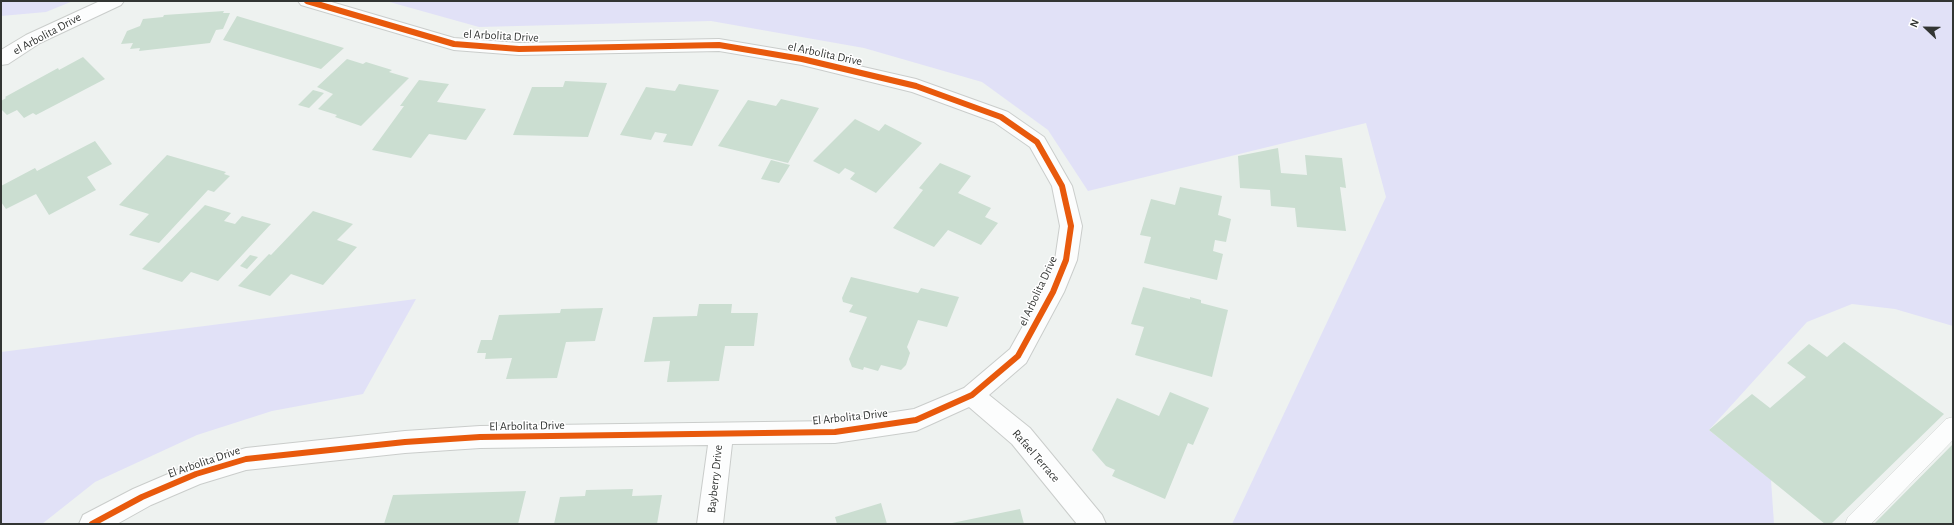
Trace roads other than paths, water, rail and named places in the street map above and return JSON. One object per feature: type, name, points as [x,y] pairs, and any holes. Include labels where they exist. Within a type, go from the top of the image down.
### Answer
[{"type":"street","name":"el Arbolita Drive","points":[[1,59],[33,39],[115,1]]},
{"type":"street","name":"el Arbolita Drive","points":[[307,1],[454,44],[519,49],[719,45],[794,58],[916,86],[1001,117],[1037,142],[1062,186],[1072,226],[1066,260],[1053,292],[1018,356],[972,395]]},
{"type":"street","name":"El Arbolita Drive","points":[[92,524],[149,494],[196,474],[246,459],[405,442],[480,438],[835,432],[916,420],[972,395]]},
{"type":"street","name":"Rafael Terrace","points":[[972,395],[1021,436],[1093,524]]},
{"type":"street","name":"Bayberry Drive","points":[[710,524],[720,455],[720,434]]},
{"type":"lane","points":[[1856,524],[1953,426]]}]
